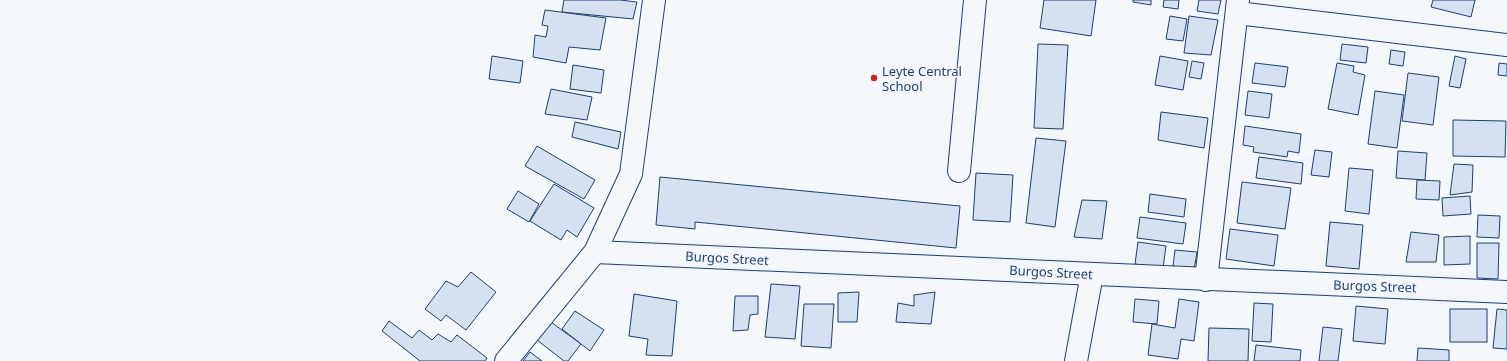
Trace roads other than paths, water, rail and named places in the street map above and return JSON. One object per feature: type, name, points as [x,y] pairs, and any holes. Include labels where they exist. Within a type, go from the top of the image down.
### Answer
[{"type":"street","points":[[506,361],[595,252],[631,174],[654,0]]},
{"type":"street","points":[[959,171],[974,0]]},
{"type":"street","points":[[1206,280],[1237,7],[1507,45]]},
{"type":"street","name":"Burgos Street","points":[[595,252],[1206,280],[1507,292]]},
{"type":"street","points":[[1076,361],[1092,274]]},
{"type":"place","name":"Leyte Central School","points":[[874,78]]}]
